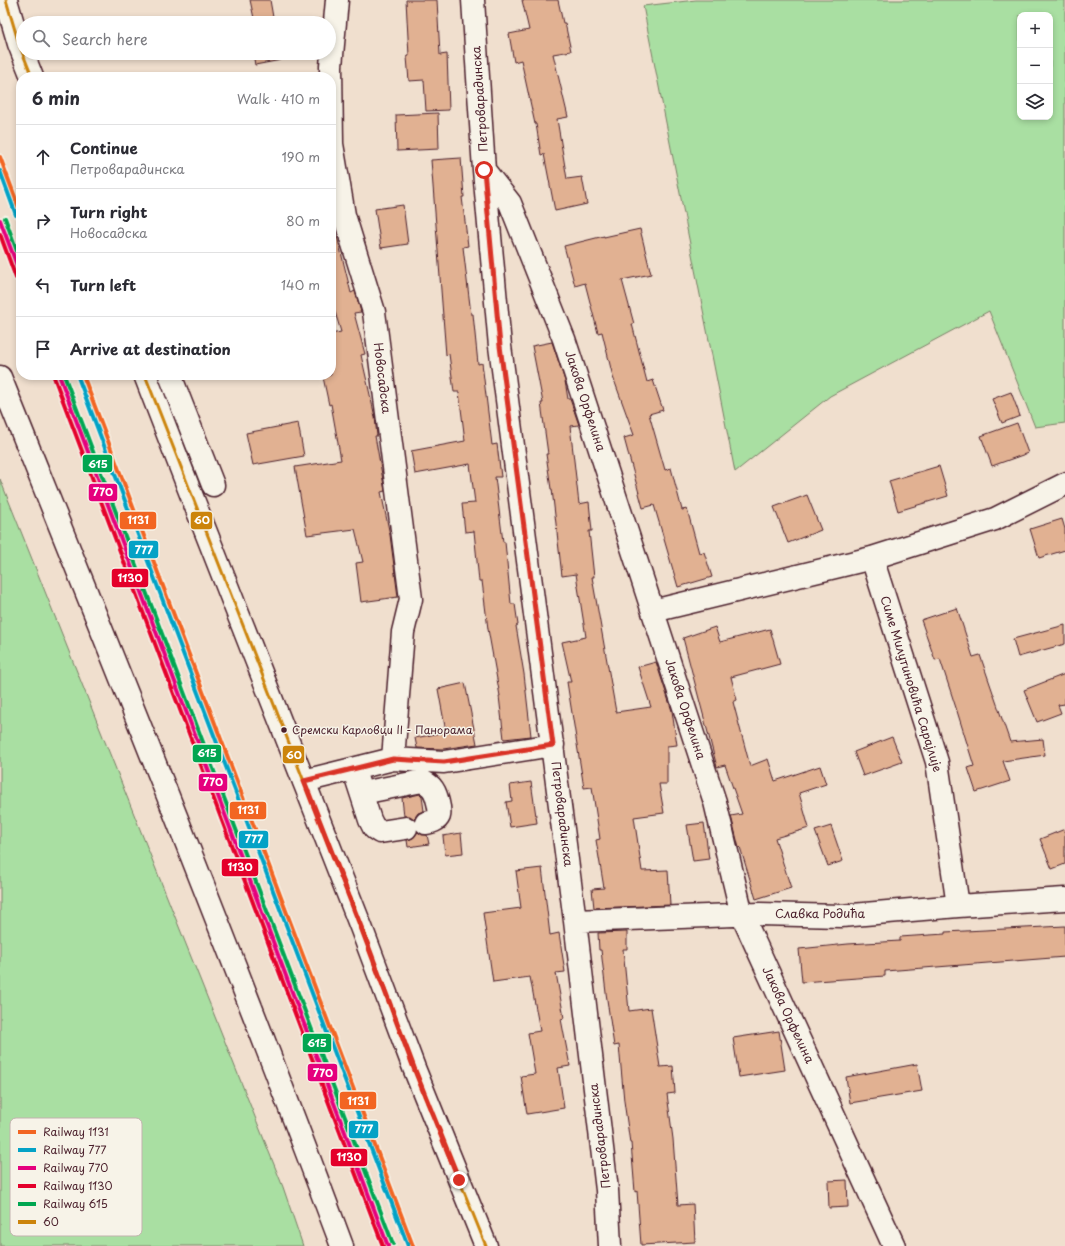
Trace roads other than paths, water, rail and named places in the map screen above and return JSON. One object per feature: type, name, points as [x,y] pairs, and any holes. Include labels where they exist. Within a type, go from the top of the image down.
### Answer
[{"type":"street","points":[[6,0],[16,34]]},
{"type":"street","name":"Новосадска","points":[[336,16],[337,0]]},
{"type":"street","name":"Петроварадинска","points":[[473,0],[484,170],[500,346],[575,921],[607,1190],[610,1246]]},
{"type":"street","points":[[25,60],[30,72]]},
{"type":"street","name":"Новосадска","points":[[331,72],[332,60]]},
{"type":"street","name":"Новосадска","points":[[336,168],[344,215],[374,312],[411,599],[403,632],[393,759]]},
{"type":"street","name":"Јакова Орфелина","points":[[484,170],[510,203],[564,339],[715,802],[742,915],[894,1246]]},
{"type":"street","points":[[0,377],[195,864],[292,1112],[342,1246]]},
{"type":"street","points":[[147,380],[361,927],[414,1068],[486,1246]]},
{"type":"street","points":[[172,380],[213,486]]},
{"type":"street","points":[[653,611],[872,558],[995,519],[1065,484]]},
{"type":"street","name":"Симе Милутиновића Сарајлије","points":[[872,558],[938,762],[958,906]]},
{"type":"street","points":[[304,781],[393,759],[444,762],[553,745]]},
{"type":"street","points":[[354,769],[370,820],[374,828],[380,832],[416,826],[434,821],[439,816],[440,810],[434,789],[422,781],[362,793]]},
{"type":"street","name":"Славка Родића","points":[[575,921],[742,915],[841,916],[958,906],[1065,900]]},
{"type":"rail line","name":"1131","points":[[0,157],[16,200]]},
{"type":"rail line","name":"777","points":[[0,171],[16,215]]},
{"type":"rail line","name":"615","points":[[5,218],[16,248]]},
{"type":"rail line","name":"770","points":[[0,220],[16,263]]},
{"type":"rail line","name":"1130","points":[[0,234],[16,278]]},
{"type":"rail line","name":"1130","points":[[55,380],[383,1246]]},
{"type":"rail line","name":"770","points":[[61,380],[388,1246]]},
{"type":"rail line","name":"615","points":[[66,380],[393,1244]]},
{"type":"rail line","name":"777","points":[[79,380],[408,1246]]},
{"type":"rail line","name":"1131","points":[[85,380],[413,1246]]},
{"type":"place","name":"Сремски Карловци II - Панорама","points":[[284,730]]}]
